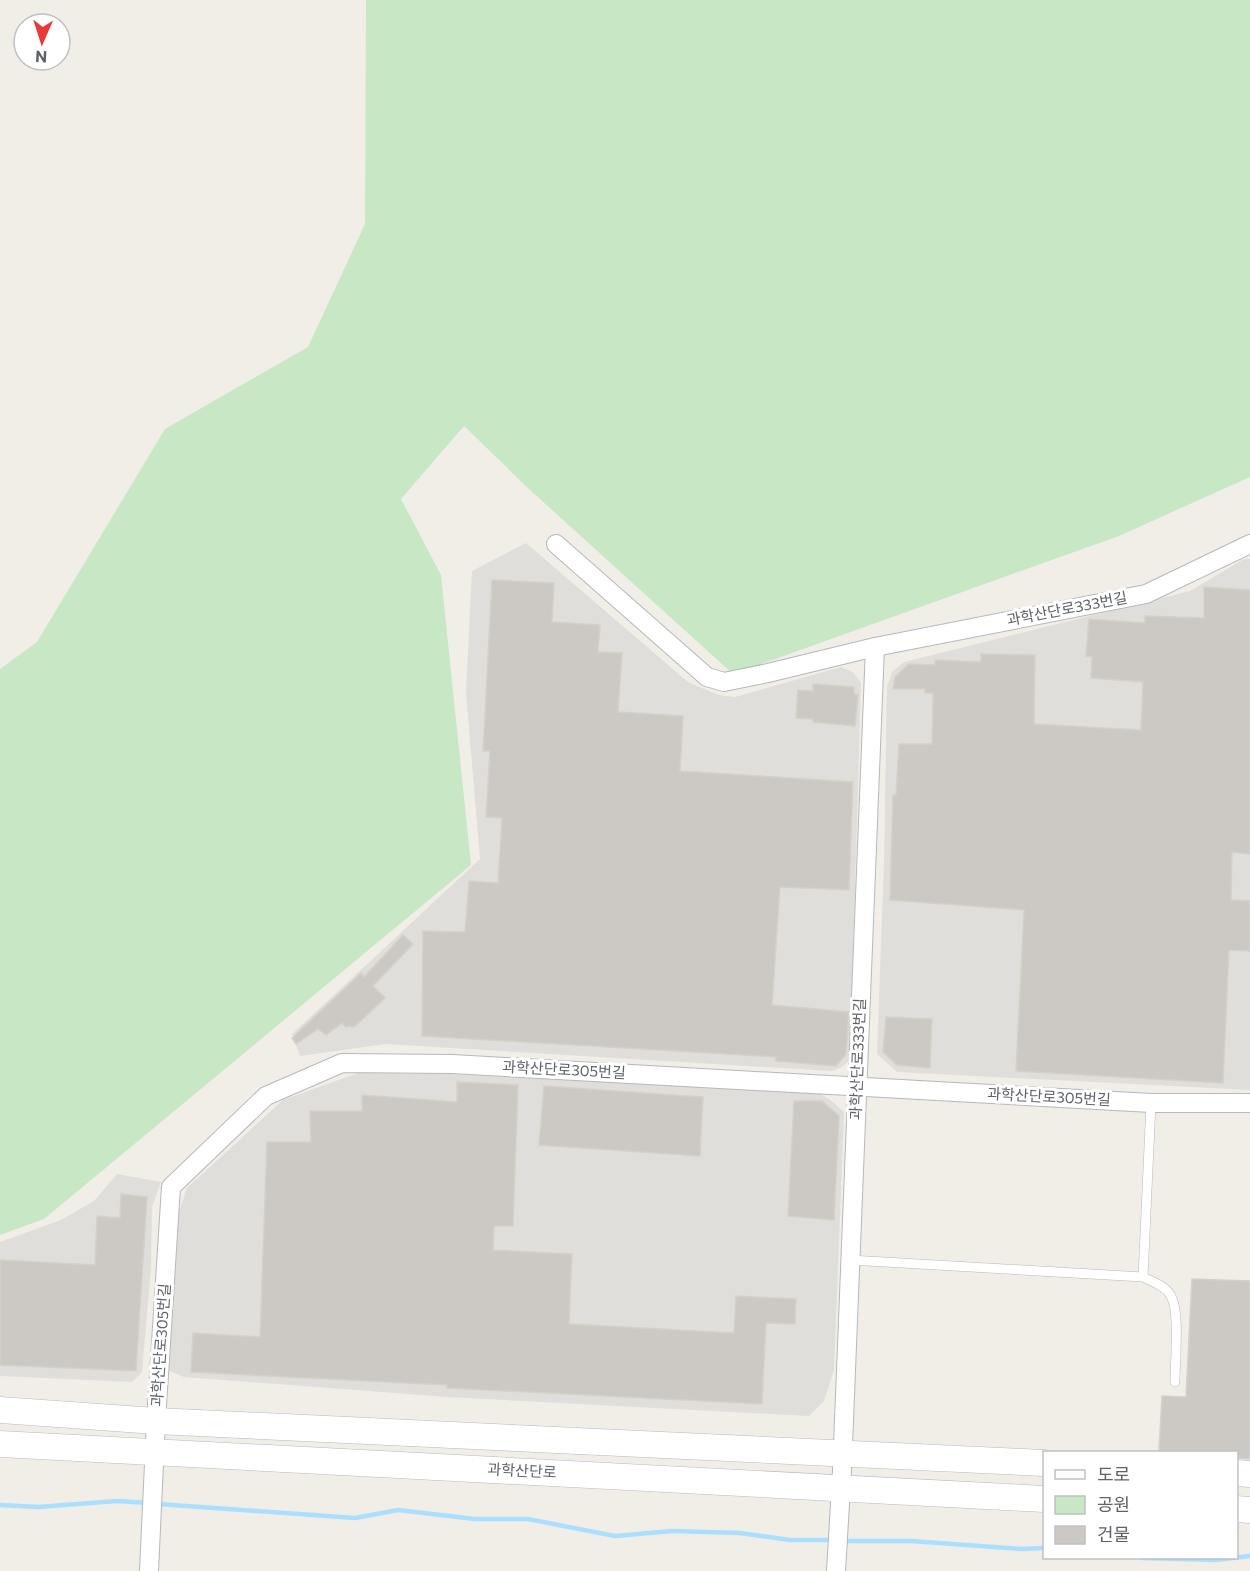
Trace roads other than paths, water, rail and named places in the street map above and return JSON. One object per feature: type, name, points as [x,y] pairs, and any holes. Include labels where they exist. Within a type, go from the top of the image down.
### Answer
[{"type":"main road","name":"과학산단로","points":[[0,1410],[155,1437],[842,1470],[1043,1463]]},
{"type":"main road","name":"과학산단로","points":[[0,1444],[155,1437],[842,1470],[1043,1499]]},
{"type":"street","name":"과학산단로333번길","points":[[556,544],[707,677],[724,682],[768,674],[875,647],[1146,594],[1250,544]]},
{"type":"street","name":"과학산단로333번길","points":[[836,1571],[875,647]]},
{"type":"street","name":"과학산단로305번길","points":[[149,1571],[171,1187],[266,1096],[342,1063],[452,1064],[1151,1103],[1250,1103]]},
{"type":"lane","points":[[1143,1277],[1151,1103]]},
{"type":"lane","points":[[850,1260],[1143,1277],[1165,1289],[1172,1296],[1176,1313],[1175,1382]]},
{"type":"waterway","points":[[0,1505],[38,1507],[117,1501],[149,1503]]},
{"type":"waterway","points":[[158,1504],[355,1518],[398,1510],[475,1519],[528,1519],[615,1536],[672,1531],[740,1533],[790,1540],[832,1540]]},
{"type":"waterway","points":[[841,1541],[911,1541],[1021,1549],[1043,1548]]},
{"type":"waterway","points":[[1238,1557],[1250,1556]]},
{"type":"waterway","points":[[1179,1559],[1224,1559]]}]
